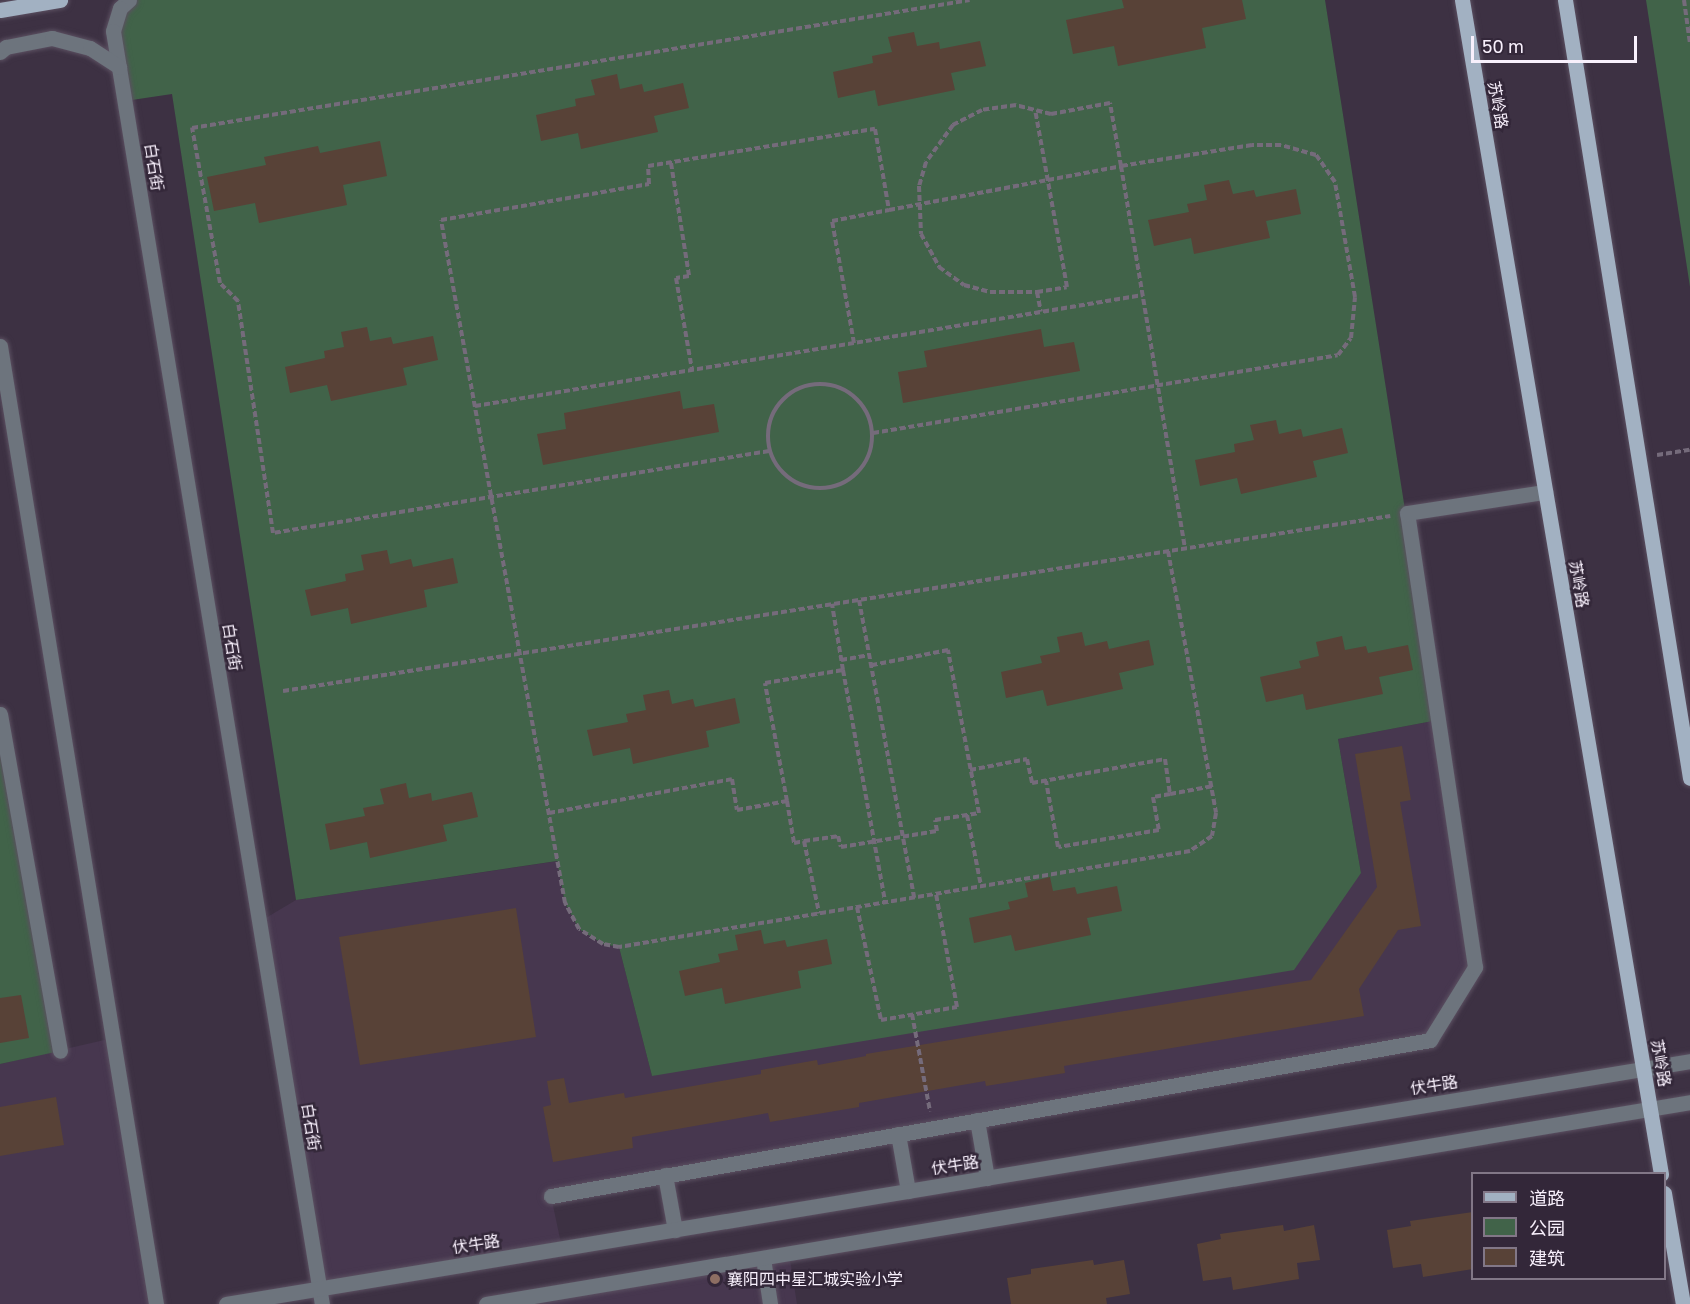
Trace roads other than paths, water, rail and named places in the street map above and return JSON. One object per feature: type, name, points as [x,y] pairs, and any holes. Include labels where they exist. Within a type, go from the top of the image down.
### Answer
[{"type":"main road","points":[[0,10],[60,0]]},
{"type":"main road","name":"苏岭路","points":[[1462,0],[1661,1172]]},
{"type":"main road","points":[[1565,0],[1690,778]]},
{"type":"main road","points":[[1666,1199],[1683,1304]]},
{"type":"street","name":"白石街","points":[[129,0],[120,8],[113,31],[320,1296]]},
{"type":"street","points":[[0,52],[6,47],[52,38],[90,48],[119,67]]},
{"type":"street","points":[[0,346],[156,1304]]},
{"type":"street","points":[[551,1196],[1430,1040],[1475,967],[1407,513],[1545,492]]},
{"type":"street","points":[[0,714],[60,1051]]},
{"type":"street","name":"伏牛路","points":[[226,1304],[320,1296],[675,1230],[1690,1061]]},
{"type":"street","points":[[486,1304],[1690,1102]]},
{"type":"street","points":[[977,1120],[987,1178]]},
{"type":"street","points":[[898,1134],[908,1191]]},
{"type":"street","points":[[666,1175],[675,1230]]},
{"type":"street","points":[[763,1257],[770,1304]]},
{"type":"place","name":"襄阳四中星汇城实验小学","points":[[715,1279]]}]
